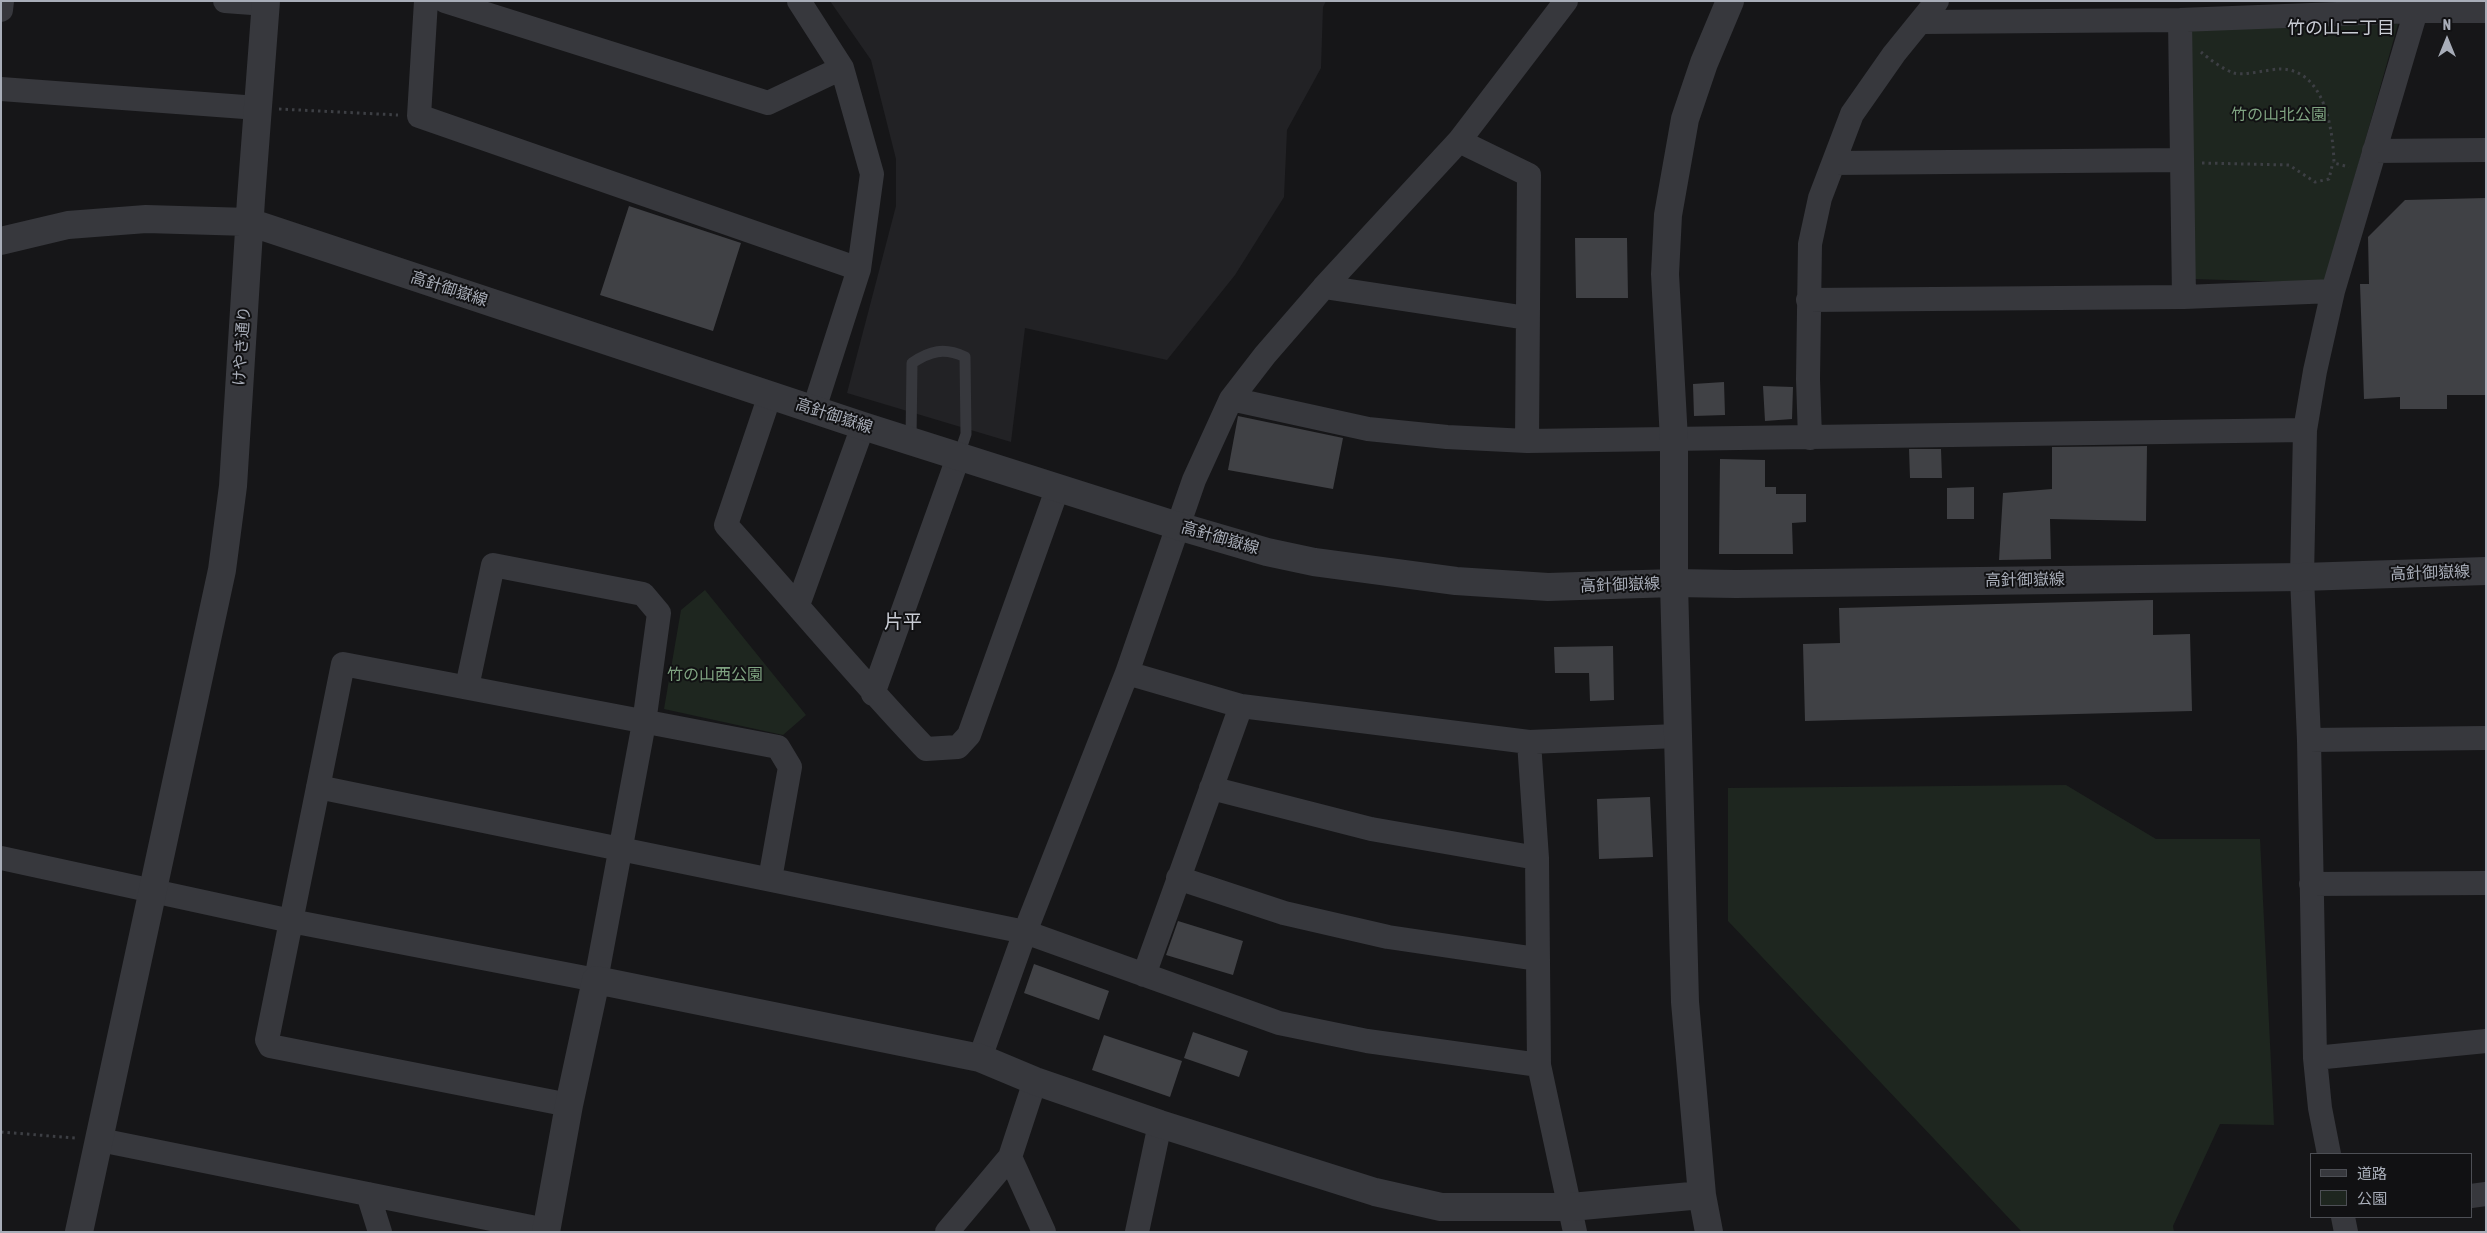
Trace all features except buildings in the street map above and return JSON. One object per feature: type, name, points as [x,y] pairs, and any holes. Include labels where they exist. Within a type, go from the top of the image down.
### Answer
[{"type":"street","points":[[1,10],[2,1]]},
{"type":"street","points":[[225,1],[266,3]]},
{"type":"street","points":[[426,1],[419,116],[859,270]]},
{"type":"street","points":[[445,1],[768,103],[842,68]]},
{"type":"street","points":[[800,1],[842,68],[872,174],[859,270],[814,409]]},
{"type":"street","points":[[980,1058],[1025,932],[1127,673],[1194,480],[1231,399],[1265,355],[1324,287],[1460,141],[1566,1]]},
{"type":"street","points":[[1709,1232],[1702,1195],[1684,1002],[1674,583],[1674,440],[1665,274],[1668,215],[1684,119],[1704,63],[1730,1]]},
{"type":"street","points":[[1810,438],[1808,300],[1810,244],[1820,198],[1852,114],[1894,54],[1922,22],[1937,1]]},
{"type":"street","name":"けやき通り","points":[[79,1232],[222,570],[233,486],[249,222],[266,3]]},
{"type":"street","points":[[1922,22],[2180,27],[2419,6],[2486,11]]},
{"type":"street","points":[[2330,1153],[2320,1108],[2314,1058],[2309,740],[2302,577],[2305,430],[2315,371],[2333,291],[2419,6]]},
{"type":"street","points":[[2180,27],[2184,296]]},
{"type":"street","points":[[1,89],[258,108]]},
{"type":"street","points":[[1460,141],[1529,176],[1527,441]]},
{"type":"street","points":[[2371,162],[2486,150]]},
{"type":"street","points":[[1834,163],[2182,160]]},
{"type":"street","name":"高針御嶽線","points":[[1,240],[68,225],[146,219],[249,222],[863,426],[1178,526],[1267,552],[1314,562],[1456,581],[1548,587],[1674,583],[1736,584],[2302,577],[2486,571]]},
{"type":"street","points":[[1324,287],[1527,318]]},
{"type":"street","points":[[1808,300],[2184,296],[2333,291]]},
{"type":"street","points":[[770,395],[726,525],[798,605],[873,694],[926,749],[958,747],[969,735],[1058,487]]},
{"type":"street","points":[[1231,399],[1368,429],[1447,438],[1527,441],[2305,430]]},
{"type":"street","points":[[798,605],[863,426]]},
{"type":"street","points":[[873,694],[959,455]]},
{"type":"street","points":[[100,1140],[546,1231],[569,1105],[596,980],[621,849],[644,723],[659,613],[643,594],[493,565],[467,687]]},
{"type":"street","points":[[569,1105],[270,1046],[267,1040],[343,664],[644,723],[778,747],[790,767],[770,879]]},
{"type":"street","points":[[1127,673],[1241,706],[1529,742],[1677,736]]},
{"type":"street","points":[[1144,974],[1241,706]]},
{"type":"street","points":[[2309,740],[2486,738]]},
{"type":"street","points":[[1529,742],[1537,858],[1539,1065],[1573,1219]]},
{"type":"street","points":[[318,787],[1025,932],[1279,1022],[1367,1041],[1539,1065]]},
{"type":"street","points":[[1211,788],[1371,829],[1537,858]]},
{"type":"street","points":[[1,858],[291,921],[596,980],[980,1058],[1035,1081],[1160,1124],[1375,1192],[1441,1207],[1573,1219],[1702,1195]]},
{"type":"street","points":[[1178,878],[1284,912],[1388,937],[1538,959]]},
{"type":"street","points":[[2311,884],[2486,883]]},
{"type":"street","points":[[2314,1058],[2486,1041]]},
{"type":"street","points":[[947,1232],[1010,1157],[1035,1081]]},
{"type":"street","points":[[1137,1232],[1160,1124]]},
{"type":"street","points":[[1010,1157],[1044,1232]]},
{"type":"street","points":[[368,1194],[380,1232]]},
{"type":"street","points":[[2472,1196],[2486,1194]]},
{"type":"street","points":[[2343,1218],[2346,1232]]},
{"type":"lane","points":[[911,440],[912,363],[929,352],[955,352],[965,357],[966,434],[959,455]]},
{"type":"path","points":[[2180,27],[2206,56],[2234,73],[2283,69],[2302,75],[2322,94],[2333,141],[2334,161],[2329,179],[2315,182],[2289,165],[2210,164],[2182,160]]},
{"type":"path","points":[[258,108],[419,116]]},
{"type":"path","points":[[2334,161],[2334,163],[2371,162]]},
{"type":"path","points":[[1,1132],[100,1140]]},
{"type":"shaded area","points":[[830,1],[1326,1],[1323,7],[1321,68],[1287,130],[1284,197],[1235,275],[1167,360],[1025,328],[1011,442],[847,393],[896,206],[896,159],[871,60]]},
{"type":"green space","name":"竹の山北公園","points":[[2398,24],[2325,283],[2193,279],[2189,29]]},
{"type":"green space","name":"竹の山西公園","points":[[705,590],[806,715],[783,735],[664,709],[681,610]]},
{"type":"green space","points":[[2066,785],[2156,839],[2260,839],[2274,1125],[2220,1124],[2173,1226],[2174,1232],[2022,1232],[1728,921],[1728,788]]},
{"type":"district","name":"竹の山二丁目","points":[[2341,28]]},
{"type":"district","name":"片平","points":[[903,622]]}]
